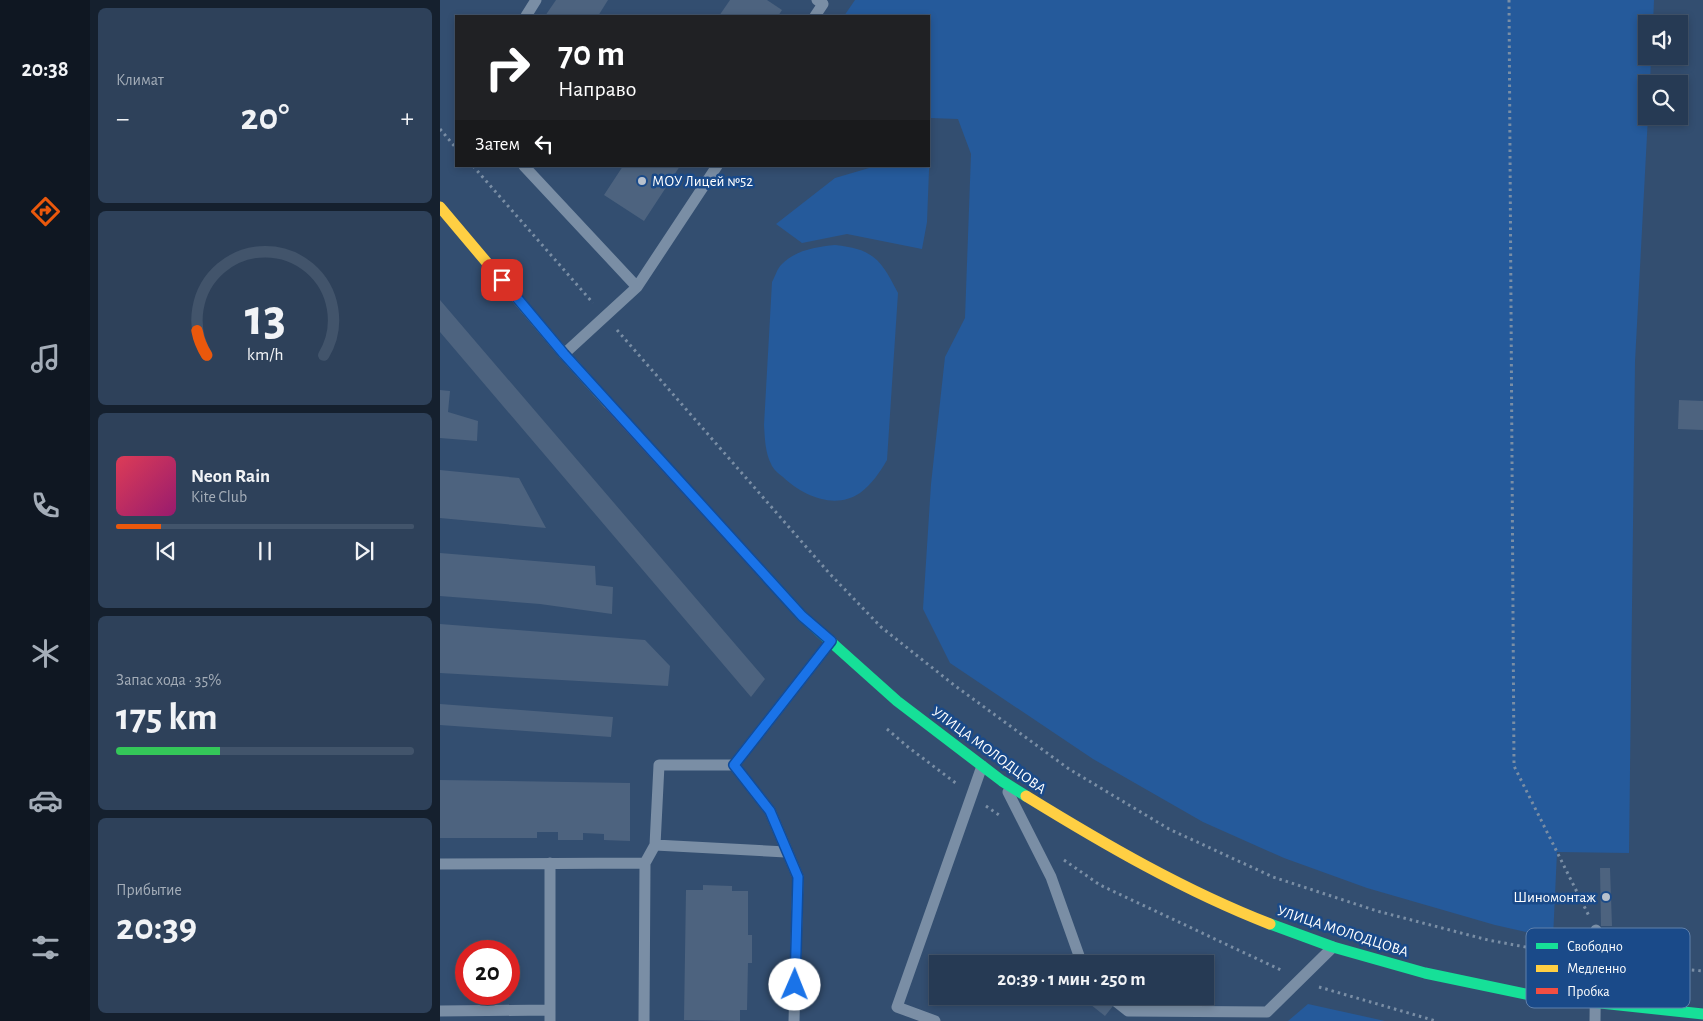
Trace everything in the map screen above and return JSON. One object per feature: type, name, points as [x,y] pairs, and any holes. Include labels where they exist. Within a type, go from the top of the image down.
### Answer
[{"type":"street","name":"УЛИЦА МОЛОДЦОВА","points":[[440,207],[564,354],[802,616],[897,701],[1002,781],[1090,836],[1182,884],[1253,917],[1334,947],[1425,973],[1526,994]]},
{"type":"street","name":"УЛИЦА МОЛОДЦОВА","points":[[1644,1008],[1703,1014]]},
{"type":"lane","points":[[527,15],[536,0]]},
{"type":"lane","points":[[816,15],[823,4],[817,0]]},
{"type":"lane","points":[[525,167],[637,288]]},
{"type":"lane","points":[[564,354],[637,288],[716,167]]},
{"type":"lane","points":[[734,765],[831,641]]},
{"type":"lane","points":[[644,1021],[645,863],[655,845],[659,765],[734,765]]},
{"type":"lane","points":[[734,765],[770,811],[798,877],[794,1021]]},
{"type":"lane","points":[[934,1021],[897,1007],[982,766]]},
{"type":"lane","points":[[1002,781],[1051,877],[1079,955]]},
{"type":"lane","points":[[655,845],[786,852]]},
{"type":"lane","points":[[440,1011],[550,1016],[550,863]]},
{"type":"lane","points":[[440,864],[645,863]]},
{"type":"lane","points":[[1120,1005],[1128,1011],[1267,1012],[1334,947]]},
{"type":"lane","points":[[1595,1008],[1595,1021]]},
{"type":"path","points":[[1509,0],[1514,766],[1595,928]]},
{"type":"path","points":[[440,129],[455,147]]},
{"type":"path","points":[[474,167],[828,572],[881,627],[954,685],[1069,769],[1170,829],[1273,878],[1377,911],[1488,940],[1526,947]]},
{"type":"path","points":[[1690,970],[1703,971]]},
{"type":"shaded area","points":[[855,0],[1654,0],[1653,15],[1638,15],[1638,65],[1651,65],[1650,75],[1638,75],[1638,125],[1648,125],[1635,362],[1629,853],[1557,852],[1553,928],[1526,928],[1526,932],[1495,925],[1367,888],[1284,858],[1203,822],[1093,759],[950,663],[923,609],[931,484],[945,357],[965,318],[971,154],[958,119],[931,118],[930,144],[930,15],[845,15]]},
{"type":"shaded area","points":[[873,167],[929,167],[927,222],[922,249],[847,234],[802,243],[776,224],[835,178]]},
{"type":"shaded area","points":[[835,245],[859,250],[875,258],[881,264],[898,293],[887,460],[875,478],[860,493],[850,498],[830,500],[810,495],[800,490],[774,469],[767,451],[764,425],[772,282],[780,267],[793,256],[813,248]]},
{"type":"shaded area","points":[[1308,1004],[1385,1021],[1288,1021]]},
{"type":"building","points":[[556,0],[608,0],[599,15],[546,15]]},
{"type":"building","points":[[730,0],[767,0],[782,10],[779,15],[720,15]]},
{"type":"building","name":"МОУ Лицей №52","points":[[622,167],[679,167],[644,221],[604,195]]},
{"type":"building","points":[[440,300],[765,679],[751,697],[440,332]]},
{"type":"building","points":[[440,390],[450,391],[448,412],[478,421],[477,441],[440,438]]},
{"type":"building","points":[[1679,400],[1703,401],[1703,430],[1678,429]]},
{"type":"building","points":[[440,470],[519,478],[546,528],[440,518]]},
{"type":"building","points":[[440,553],[595,566],[596,585],[613,587],[612,614],[540,604],[440,596]]},
{"type":"building","points":[[440,624],[645,640],[670,666],[668,686],[440,673]]},
{"type":"building","points":[[440,704],[613,717],[611,737],[440,725]]},
{"type":"building","points":[[440,780],[630,783],[630,841],[604,840],[604,834],[583,833],[583,840],[558,840],[558,832],[537,832],[537,838],[440,838]]},
{"type":"building","name":"Шиномонтаж","points":[[1600,868],[1610,868],[1612,926],[1601,926]]},
{"type":"building","points":[[703,885],[732,886],[732,891],[748,891],[748,935],[752,935],[752,963],[748,963],[747,1010],[740,1010],[740,1021],[684,1020],[686,890],[703,890]]},
{"type":"building","points":[[1091,1005],[1114,1005],[1105,1016]]},
{"type":"traffic: fast","points":[[763,573],[802,616],[897,701],[1002,781],[1026,796]]},
{"type":"traffic: fast","points":[[1270,924],[1333,947],[1425,973],[1526,994]]},
{"type":"traffic: fast","points":[[1647,1008],[1703,1014]]},
{"type":"traffic: slow","points":[[440,207],[564,354],[609,404]]},
{"type":"traffic: slow","points":[[1026,796],[1145,866],[1207,897],[1270,924]]},
{"type":"traffic: jam","points":[[609,404],[763,573]]},
{"type":"place","name":"МОУ Лицей №52","points":[[642,181]]},
{"type":"place","name":"Шиномонтаж","points":[[1606,897]]},
{"type":"route","points":[[502,280],[564,354],[802,616],[831,641],[734,765],[770,811],[798,877],[795,985]]}]
